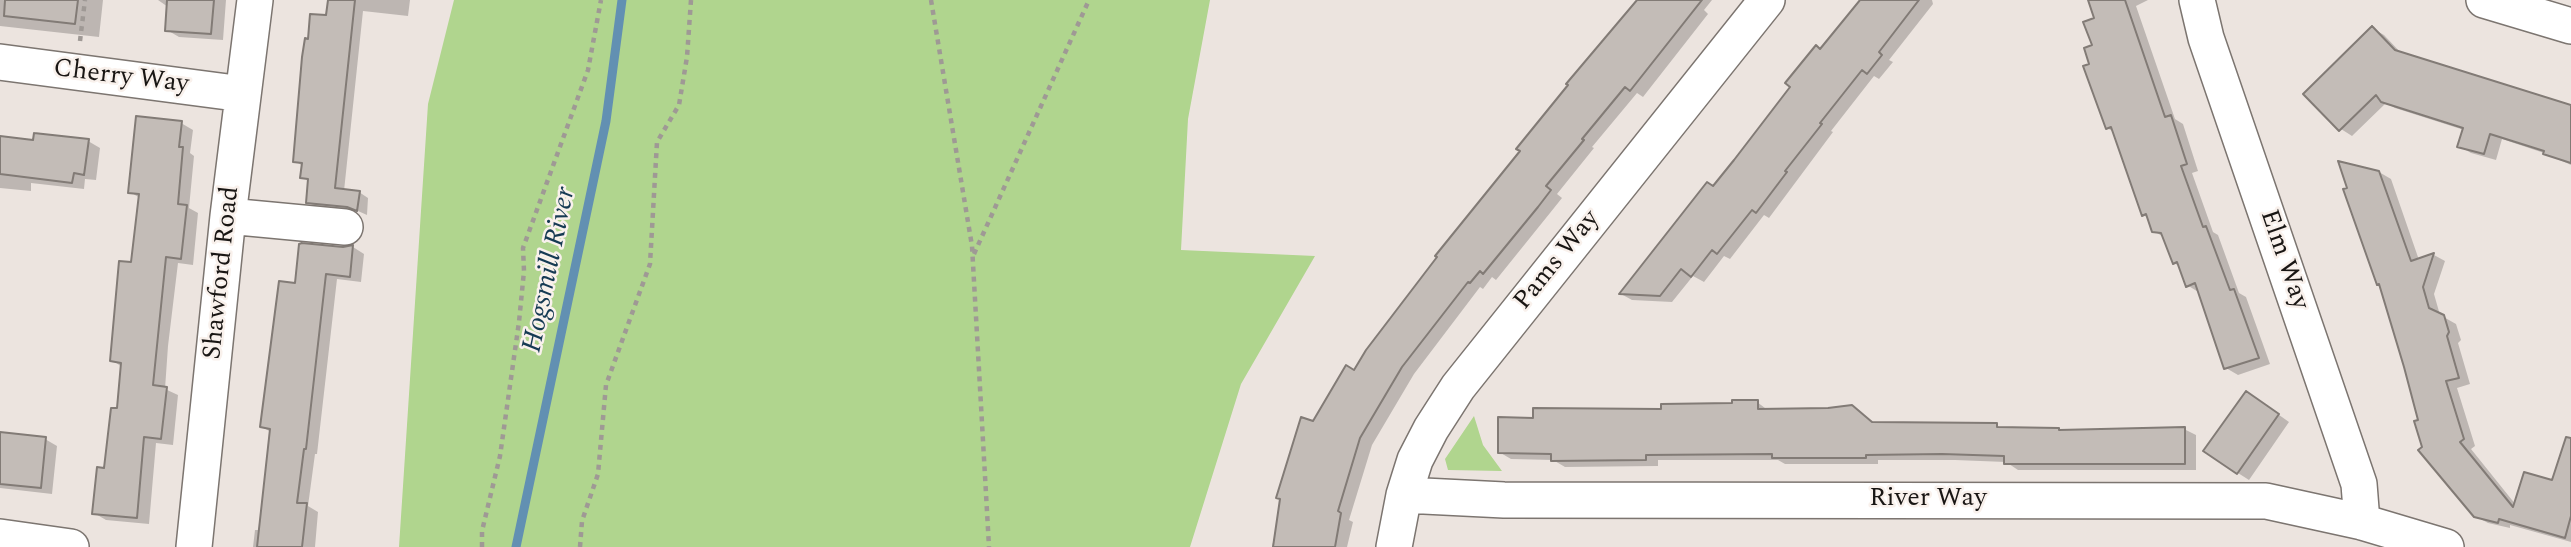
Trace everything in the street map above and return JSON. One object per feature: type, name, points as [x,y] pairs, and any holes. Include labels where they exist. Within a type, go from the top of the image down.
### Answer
[{"type":"street","name":"Shawford Road","points":[[194,547],[228,216],[256,0]]},
{"type":"street","name":"Pams Way","points":[[1394,547],[1404,495],[1415,460],[1458,387],[1767,0]]},
{"type":"street","name":"Elm Way","points":[[2197,0],[2206,38],[2359,484],[2362,522]]},
{"type":"street","points":[[2484,0],[2571,26]]},
{"type":"street","name":"Cherry Way","points":[[0,62],[243,94]]},
{"type":"street","points":[[228,216],[345,227]]},
{"type":"street","name":"River Way","points":[[1404,495],[1504,500],[2266,501],[2362,522],[2446,547]]},
{"type":"street","points":[[0,537],[71,547]]},
{"type":"path","points":[[77,71],[85,0]]},
{"type":"path","points":[[482,547],[482,531],[500,456],[519,322],[524,271],[523,248],[589,70],[601,0]]},
{"type":"path","points":[[580,547],[582,521],[597,474],[606,385],[649,264],[657,142],[679,105],[687,57],[691,0]]},
{"type":"path","points":[[931,0],[972,257],[989,547]]},
{"type":"path","points":[[972,257],[1088,0]]},
{"type":"green space","points":[[454,0],[1210,0],[1188,119],[1181,250],[1315,256],[1241,384],[1190,547],[399,547],[428,104]]},
{"type":"green space","points":[[1474,416],[1483,445],[1502,471],[1448,470],[1445,459]]},
{"type":"building","points":[[5,0],[78,0],[75,24],[4,16]]},
{"type":"building","points":[[167,0],[214,0],[211,34],[165,31]]},
{"type":"building","points":[[328,0],[355,0],[335,188],[360,191],[357,211],[347,207],[306,203],[308,179],[300,178],[302,163],[293,162],[302,57],[305,38],[308,39],[310,14],[326,15]]},
{"type":"building","points":[[1637,0],[1702,0],[1630,91],[1625,87],[1582,139],[1584,140],[1546,186],[1551,190],[1538,207],[1483,274],[1480,271],[1468,282],[1402,367],[1360,438],[1338,511],[1341,513],[1335,547],[1273,547],[1280,499],[1276,498],[1301,417],[1313,421],[1346,365],[1354,370],[1366,350],[1437,257],[1435,256],[1520,151],[1516,149],[1568,85],[1566,84]]},
{"type":"building","points":[[1860,0],[1919,0],[1879,52],[1882,55],[1867,74],[1862,70],[1820,123],[1822,124],[1756,213],[1752,210],[1717,254],[1712,250],[1691,277],[1681,269],[1660,296],[1619,294],[1707,182],[1713,186],[1734,160],[1790,87],[1785,83],[1816,45],[1820,49]]},
{"type":"building","points":[[2088,0],[2125,0],[2165,117],[2171,115],[2187,164],[2181,166],[2203,227],[2206,226],[2230,290],[2234,289],[2259,358],[2224,369],[2195,283],[2186,287],[2177,262],[2173,264],[2161,233],[2152,232],[2146,214],[2142,216],[2111,127],[2106,129],[2083,66],[2089,64],[2084,48],[2092,45],[2083,22],[2094,18]]},
{"type":"building","points":[[2372,26],[2395,50],[2571,105],[2571,163],[2543,154],[2544,151],[2490,134],[2484,154],[2457,147],[2463,128],[2381,102],[2376,95],[2339,131],[2303,94]]},
{"type":"building","points":[[136,116],[182,121],[179,147],[183,147],[178,204],[187,205],[181,259],[166,257],[153,385],[167,387],[161,439],[144,437],[137,518],[92,514],[97,467],[104,468],[111,408],[117,408],[121,363],[110,361],[119,261],[131,262],[139,194],[128,193]]},
{"type":"building","points":[[34,133],[89,139],[84,175],[74,173],[72,183],[0,174],[0,136],[33,140]]},
{"type":"building","points":[[2338,161],[2379,171],[2411,261],[2434,253],[2423,287],[2429,308],[2444,315],[2449,332],[2447,336],[2459,378],[2446,381],[2464,439],[2460,442],[2513,507],[2524,472],[2552,480],[2566,437],[2571,438],[2571,516],[2565,538],[2499,519],[2498,523],[2474,517],[2418,450],[2422,447],[2414,421],[2418,420],[2404,367],[2379,284],[2377,285],[2343,189],[2347,188]]},
{"type":"building","points":[[299,244],[343,247],[353,245],[350,277],[326,274],[306,449],[297,503],[307,503],[302,547],[257,547],[270,429],[260,427],[279,281],[295,283]]},
{"type":"building","points":[[2246,391],[2279,414],[2237,474],[2203,451]]},
{"type":"building","points":[[1732,400],[1758,400],[1758,409],[1852,405],[1872,422],[1997,423],[1997,427],[2059,430],[2185,427],[2185,464],[2004,464],[2004,456],[1942,454],[1866,455],[1866,458],[1772,458],[1772,454],[1646,455],[1646,460],[1551,461],[1551,454],[1498,453],[1498,417],[1533,418],[1533,408],[1661,409],[1661,404],[1732,403]]},
{"type":"building","points":[[0,432],[46,437],[41,488],[0,484]]},
{"type":"waterway","name":"Hogsmill River","points":[[516,547],[606,121],[622,0]]}]
